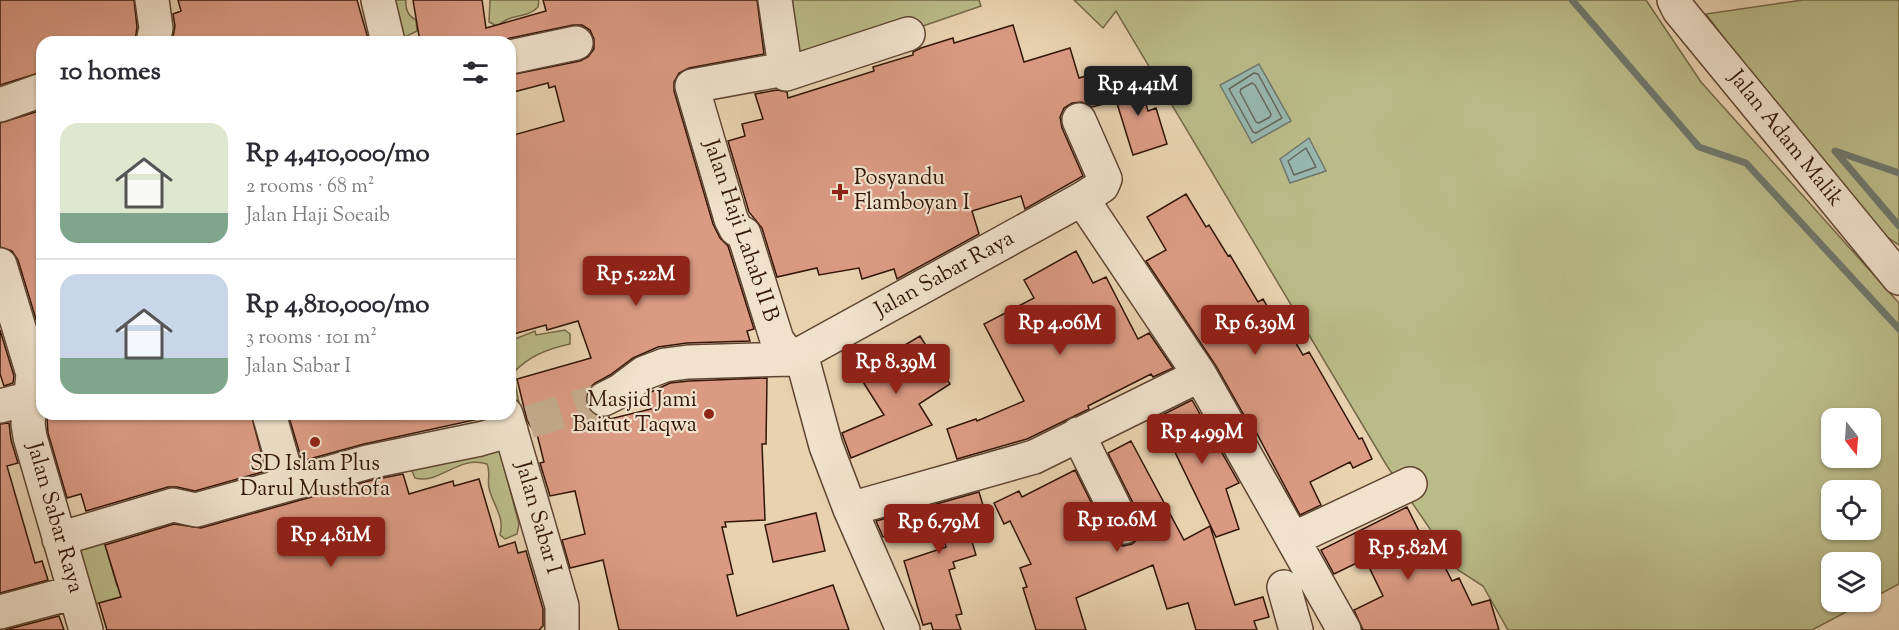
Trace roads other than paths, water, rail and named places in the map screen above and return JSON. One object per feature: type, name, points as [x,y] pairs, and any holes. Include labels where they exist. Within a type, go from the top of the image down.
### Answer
[{"type":"street","points":[[152,0],[155,36]]},
{"type":"street","points":[[378,0],[387,36]]},
{"type":"street","points":[[775,0],[785,72],[908,34]]},
{"type":"street","name":"Jalan Adam Malik","points":[[1674,0],[1679,10],[1899,278]]},
{"type":"street","points":[[516,56],[576,43]]},
{"type":"street","name":"Jalan Haji Lahab II B","points":[[785,72],[692,86],[731,219],[736,229],[744,234],[777,340],[796,357]]},
{"type":"street","points":[[0,105],[36,92]]},
{"type":"street","name":"Jalan Sabar Raya","points":[[604,399],[620,391],[644,373],[665,365],[796,357],[1082,199],[1102,186],[1105,179],[1079,120]]},
{"type":"street","points":[[1082,199],[1200,375],[1344,630]]},
{"type":"street","name":"Jalan Sabar Raya","points":[[0,266],[33,377],[28,424],[30,437],[86,630]]},
{"type":"street","points":[[796,357],[850,509],[903,630]]},
{"type":"street","points":[[850,509],[1034,457],[1200,375]]},
{"type":"street","points":[[0,406],[31,398]]},
{"type":"street","points":[[271,420],[289,484]]},
{"type":"street","name":"Jalan Sabar I","points":[[59,538],[172,505],[196,510],[368,462],[480,439],[514,423],[562,618]]},
{"type":"street","points":[[1078,434],[1124,527]]},
{"type":"street","points":[[1293,539],[1410,484]]},
{"type":"street","points":[[1284,587],[1296,630]]},
{"type":"street","points":[[0,612],[75,592]]},
{"type":"water","points":[[1259,64],[1291,121],[1252,143],[1220,85]]},
{"type":"water","points":[[1309,138],[1326,171],[1290,183],[1280,159]]},
{"type":"waterway","points":[[1572,0],[1699,147],[1746,163],[1899,329]]},
{"type":"waterway","points":[[1899,173],[1835,151],[1899,226]]},
{"type":"tunnel","points":[[529,422],[604,399]]},
{"type":"place","name":"Posyandu Flamboyan I","points":[[840,192]]},
{"type":"place","name":"Masjid Jami Baitut Taqwa","points":[[709,414]]},
{"type":"place","name":"SD Islam Plus Darul Musthofa","points":[[315,442]]}]
